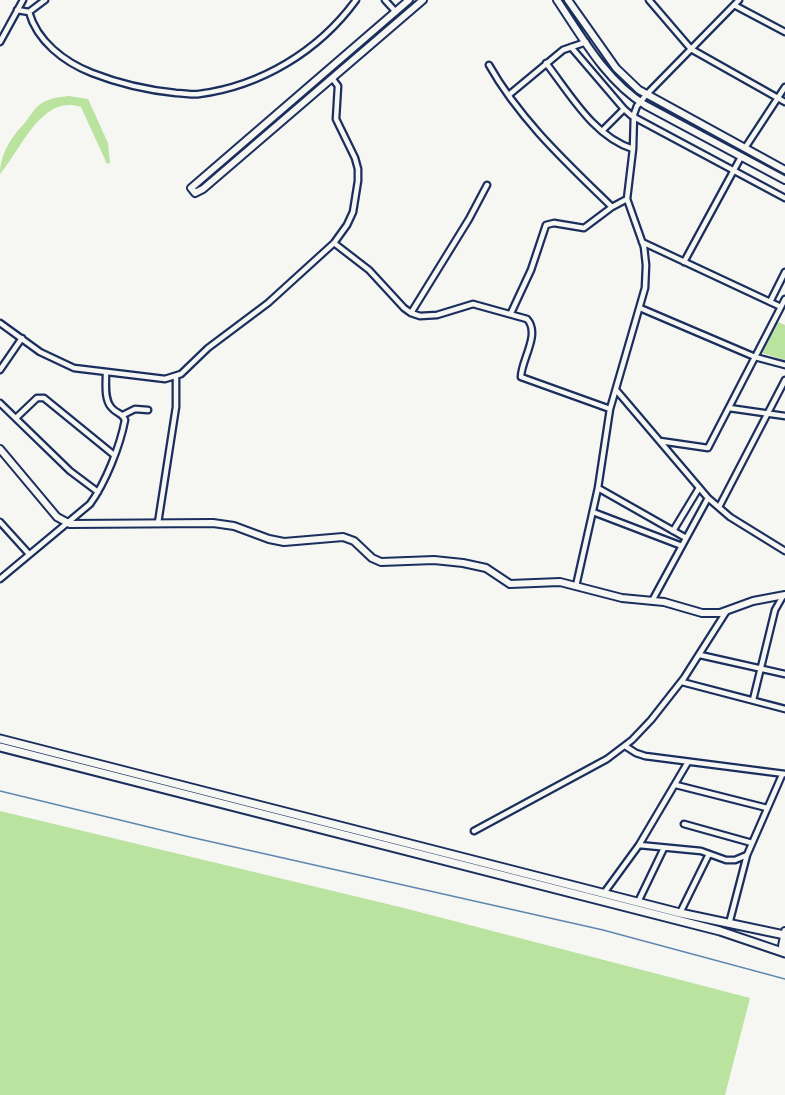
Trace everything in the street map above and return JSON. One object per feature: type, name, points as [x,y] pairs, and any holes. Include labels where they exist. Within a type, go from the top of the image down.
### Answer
[{"type":"main road","points":[[0,739],[638,902],[729,924],[785,933]]},
{"type":"main road","points":[[0,747],[720,931],[785,953]]},
{"type":"street","points":[[0,42],[23,0]]},
{"type":"street","points":[[17,10],[29,12],[45,0]]},
{"type":"street","points":[[29,12],[32,24],[42,40],[63,57],[85,70],[119,84],[148,90],[197,94],[236,85],[282,68],[325,36],[356,0]]},
{"type":"street","points":[[385,0],[396,12]]},
{"type":"street","points":[[409,0],[191,188],[195,193],[203,189],[423,0]]},
{"type":"street","points":[[557,0],[618,84],[640,102],[785,180]]},
{"type":"street","points":[[568,0],[616,68],[646,95],[785,170]]},
{"type":"street","points":[[576,586],[594,512],[610,409],[640,308],[646,274],[642,242],[627,199],[634,117],[640,102],[646,95],[739,0]]},
{"type":"street","points":[[652,1],[691,49],[785,102]]},
{"type":"street","points":[[734,5],[785,32]]},
{"type":"street","points":[[510,94],[546,63],[571,46],[586,42]]},
{"type":"street","points":[[571,46],[624,109],[634,117],[785,198]]},
{"type":"street","points":[[546,63],[602,131],[633,149]]},
{"type":"street","points":[[489,65],[539,135],[612,207]]},
{"type":"street","points":[[0,323],[40,351],[74,368],[165,379],[176,377],[184,372],[208,348],[268,303],[334,243],[350,219],[359,175],[355,158],[337,124],[335,110],[338,86],[332,78]]},
{"type":"street","points":[[745,148],[785,87]]},
{"type":"street","points":[[602,131],[624,109]]},
{"type":"street","points":[[684,262],[741,157]]},
{"type":"street","points":[[411,313],[469,219],[487,185]]},
{"type":"street","points":[[511,313],[531,270],[546,225],[554,223],[584,228],[627,199]]},
{"type":"street","points":[[642,242],[770,302],[785,316]]},
{"type":"street","points":[[334,243],[375,275],[411,313],[420,316],[437,315],[473,304],[527,319],[532,328],[522,363],[521,377],[610,409]]},
{"type":"street","points":[[770,302],[785,272]]},
{"type":"street","points":[[659,441],[708,448],[785,299]]},
{"type":"street","points":[[640,308],[755,357],[785,365]]},
{"type":"street","points":[[0,370],[22,338]]},
{"type":"street","points":[[0,579],[90,504],[98,492],[125,423],[123,414],[109,405],[106,373]]},
{"type":"street","points":[[158,523],[176,407],[176,377]]},
{"type":"street","points":[[719,507],[785,380]]},
{"type":"street","points":[[616,391],[708,498],[730,517],[785,551]]},
{"type":"street","points":[[16,418],[38,398],[44,398],[114,455]]},
{"type":"street","points":[[0,403],[70,471],[98,492]]},
{"type":"street","points":[[729,408],[785,416]]},
{"type":"street","points":[[123,414],[135,409],[148,410]]},
{"type":"street","points":[[0,449],[57,517],[67,523],[221,523],[284,542],[342,537],[354,541],[372,558],[381,562],[455,561],[481,567],[510,584],[553,582],[622,598],[674,604],[702,613],[716,614],[753,601],[784,595]]},
{"type":"street","points":[[598,488],[686,538]]},
{"type":"street","points":[[673,531],[699,488]]},
{"type":"street","points":[[652,601],[708,498]]},
{"type":"street","points":[[594,512],[682,546]]},
{"type":"street","points":[[0,522],[29,554]]},
{"type":"street","points":[[780,548],[785,541]]},
{"type":"street","points":[[753,700],[775,610],[784,595]]},
{"type":"street","points":[[474,831],[586,771],[625,746],[646,727],[682,682],[727,610]]},
{"type":"street","points":[[700,655],[785,674]]},
{"type":"street","points":[[682,682],[785,709]]},
{"type":"street","points":[[625,746],[641,756],[783,774],[747,855],[729,924]]},
{"type":"street","points":[[604,893],[639,844],[688,762]]},
{"type":"street","points":[[676,785],[768,808]]},
{"type":"street","points":[[684,824],[752,843]]},
{"type":"street","points":[[639,844],[709,854],[730,860],[747,855]]},
{"type":"street","points":[[638,902],[664,848]]},
{"type":"street","points":[[680,912],[709,854]]},
{"type":"street","points":[[785,933],[782,946],[785,953]]},
{"type":"green space","points":[[69,96],[88,99],[108,143],[110,163],[107,164],[81,107],[67,105],[43,116],[0,174],[7,147],[36,108],[48,100]]},
{"type":"green space","points":[[776,321],[785,325],[785,360],[762,353]]},
{"type":"green space","points":[[0,811],[404,908],[750,998],[725,1095],[0,1095]]},
{"type":"waterway","points":[[0,791],[190,837],[603,930],[785,979]]}]
